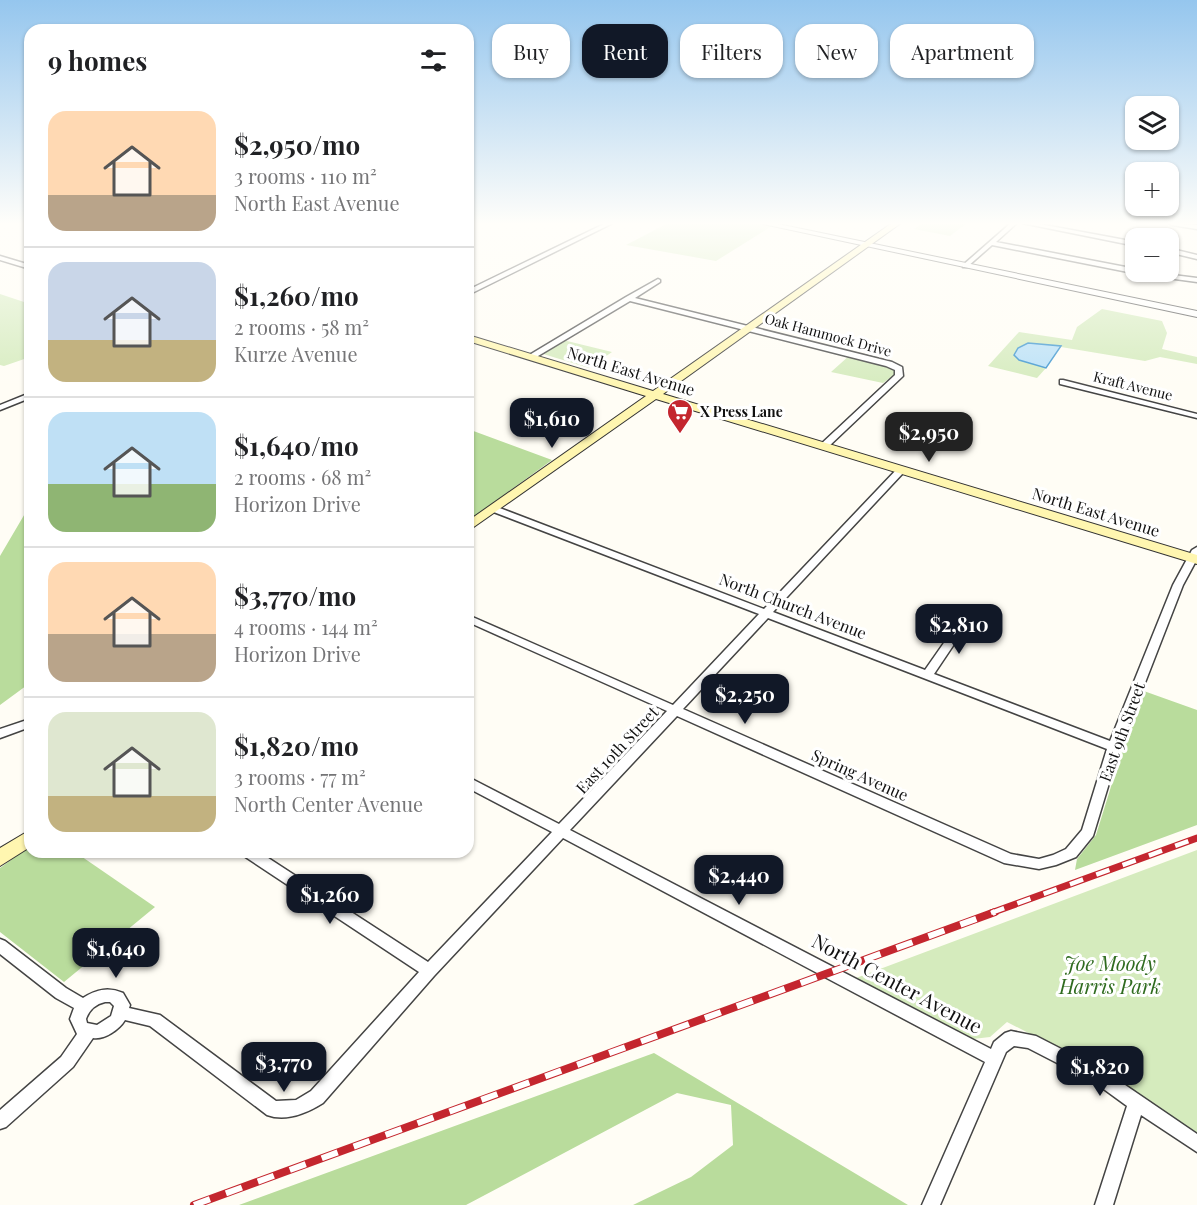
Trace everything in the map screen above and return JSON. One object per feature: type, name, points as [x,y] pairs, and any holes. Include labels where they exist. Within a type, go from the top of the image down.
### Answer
[{"type":"main road","points":[[474,523],[818,279]]},
{"type":"main road","name":"North East Avenue","points":[[474,340],[824,447],[1196,556]]},
{"type":"main road","points":[[0,858],[24,841]]},
{"type":"street","points":[[474,290],[496,279]]},
{"type":"street","points":[[1030,279],[1197,314]]},
{"type":"street","points":[[530,357],[658,281]]},
{"type":"street","points":[[628,298],[749,328]]},
{"type":"street","name":"Oak Hammock Drive","points":[[749,328],[889,364],[898,369],[899,375],[824,447]]},
{"type":"street","name":"Kraft Avenue","points":[[1063,382],[1197,416]]},
{"type":"street","points":[[0,408],[24,398]]},
{"type":"street","name":"East 10th Street","points":[[122,1013],[154,1020],[273,1109],[288,1111],[304,1106],[317,1097],[429,971],[676,712],[765,613],[901,470]]},
{"type":"street","name":"North Church Avenue","points":[[494,509],[1114,747]]},
{"type":"street","name":"East 9th Street","points":[[1009,859],[1039,864],[1056,860],[1071,853],[1088,832],[1114,747],[1178,585],[1196,556]]},
{"type":"street","points":[[927,676],[966,619]]},
{"type":"street","name":"Spring Avenue","points":[[474,621],[1009,859]]},
{"type":"street","points":[[0,734],[24,725]]},
{"type":"street","name":"North Center Avenue","points":[[474,785],[995,1059]]},
{"type":"street","points":[[258,858],[429,971]]},
{"type":"street","points":[[0,945],[61,993],[84,1006]]},
{"type":"street","points":[[0,1121],[67,1062],[88,1032],[107,1028],[122,1013],[121,1002],[111,995],[94,998],[84,1006],[78,1019],[80,1027],[88,1032]]},
{"type":"street","points":[[931,1205],[995,1059],[1008,1039],[1026,1039],[1107,1081],[1197,1144]]},
{"type":"street","points":[[1104,1205],[1137,1102]]},
{"type":"green space","points":[[0,294],[24,302],[24,359],[4,366],[0,365]]},
{"type":"green space","points":[[1102,309],[1162,321],[1167,333],[1162,349],[1197,357],[1197,364],[1160,357],[1145,361],[1049,345],[1019,360],[1046,368],[1037,378],[988,366],[1019,332],[1072,340],[1077,327]]},
{"type":"green space","points":[[563,340],[612,352],[589,368],[540,353]]},
{"type":"green space","points":[[850,355],[886,365],[894,369],[894,375],[883,383],[831,372]]},
{"type":"green space","points":[[474,431],[552,460],[474,517]]},
{"type":"green space","points":[[24,515],[24,687],[0,705],[0,556]]},
{"type":"green space","points":[[1141,690],[1197,710],[1197,825],[1075,870],[1077,859],[1096,835]]},
{"type":"green space","points":[[24,850],[24,858],[84,858],[155,907],[64,982],[0,932],[0,868]]},
{"type":"green space","name":"Joe Moody Harris Park","points":[[1197,850],[1197,1136],[1118,1079],[1007,1022],[990,1037],[973,1039],[856,978]]},
{"type":"green space","points":[[654,1053],[908,1205],[633,1205],[691,1177],[733,1145],[731,1105],[677,1093],[466,1205],[239,1205]]},
{"type":"water","points":[[1028,343],[1061,346],[1046,368],[1019,360],[1014,355],[1018,348]]},
{"type":"railway","points":[[991,913],[1197,838]]},
{"type":"railway","points":[[194,1205],[995,912]]},
{"type":"place","name":"X Press Lane","points":[[680,435]]}]
